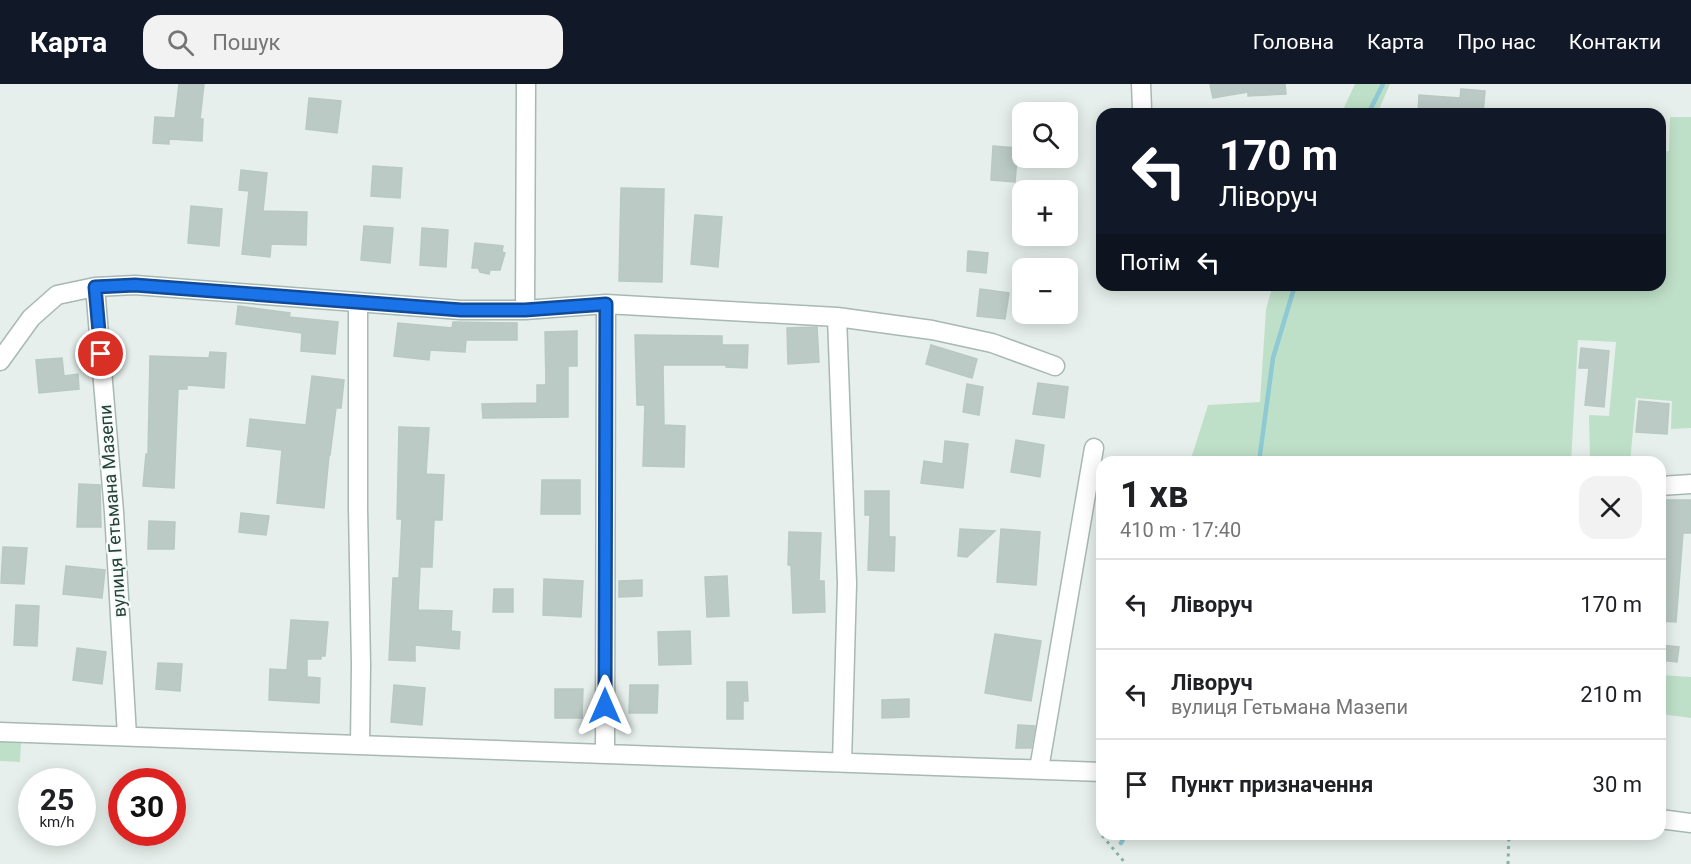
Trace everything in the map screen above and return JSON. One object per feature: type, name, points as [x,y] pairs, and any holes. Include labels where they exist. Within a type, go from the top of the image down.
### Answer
[{"type":"street","points":[[525,310],[526,84]]},
{"type":"street","points":[[1141,84],[1142,108]]},
{"type":"street","points":[[0,361],[32,318],[57,295],[95,287],[135,285],[461,310],[525,310],[606,304],[837,317],[932,330],[992,343],[1055,366]]},
{"type":"street","name":"вулиця Гетьмана Мазепи","points":[[95,287],[114,512],[127,736]]},
{"type":"street","points":[[358,302],[357,509],[362,665],[360,744]]},
{"type":"street","points":[[605,753],[606,304]]},
{"type":"street","points":[[837,317],[847,583],[842,763]]},
{"type":"street","points":[[1039,769],[1094,448]]},
{"type":"street","points":[[1666,486],[1691,484]]},
{"type":"street","points":[[0,732],[1096,772]]},
{"type":"street","points":[[1666,820],[1691,823]]},
{"type":"path","points":[[1106,840],[1126,864]]},
{"type":"path","points":[[1508,864],[1509,840]]},
{"type":"green space","points":[[1355,84],[1390,84],[1380,108],[1344,108]]},
{"type":"green space","points":[[1670,117],[1691,117],[1691,428],[1671,429],[1672,401],[1636,398],[1631,456],[1590,456],[1589,415],[1609,416],[1616,342],[1578,340],[1571,456],[1192,456],[1208,405],[1260,402],[1266,309],[1271,291],[1666,291],[1666,151],[1669,151]]},
{"type":"green space","points":[[1666,675],[1691,677],[1691,718],[1666,715]]},
{"type":"green space","points":[[0,741],[21,742],[20,762],[0,761]]},
{"type":"building","points":[[179,84],[204,84],[200,119],[203,119],[202,141],[169,139],[169,144],[153,143],[155,117],[175,118]]},
{"type":"building","points":[[1210,84],[1285,84],[1286,94],[1248,96],[1248,92],[1213,98]]},
{"type":"building","points":[[1461,89],[1485,91],[1484,108],[1418,108],[1419,95],[1460,98]]},
{"type":"building","points":[[309,98],[341,101],[337,133],[306,129]]},
{"type":"building","points":[[993,146],[1012,148],[1012,168],[1016,168],[1015,180],[991,180]]},
{"type":"building","points":[[373,166],[402,168],[400,198],[371,196]]},
{"type":"building","points":[[241,170],[267,173],[263,211],[307,212],[306,245],[271,244],[270,257],[242,254],[249,191],[239,190]]},
{"type":"building","points":[[621,188],[664,189],[662,282],[619,281]]},
{"type":"building","points":[[191,206],[222,209],[219,246],[188,243]]},
{"type":"building","points":[[695,215],[722,217],[718,267],[691,264]]},
{"type":"building","points":[[364,226],[393,228],[390,263],[361,260]]},
{"type":"building","points":[[422,228],[448,230],[446,267],[420,265]]},
{"type":"building","points":[[475,243],[503,246],[502,252],[505,253],[500,270],[490,270],[489,274],[480,272],[478,268],[472,268]]},
{"type":"building","points":[[968,251],[988,253],[986,273],[967,271]]},
{"type":"building","points":[[980,289],[1009,293],[1005,319],[977,316]]},
{"type":"building","points":[[238,306],[290,313],[289,317],[338,322],[335,354],[301,351],[302,333],[236,324]]},
{"type":"building","points":[[453,322],[517,323],[517,340],[466,340],[465,352],[430,350],[429,360],[394,356],[398,323],[452,328]]},
{"type":"building","points":[[817,327],[819,362],[788,364],[787,328]]},
{"type":"building","points":[[577,331],[577,366],[568,366],[568,417],[483,418],[482,404],[537,403],[537,385],[546,385],[545,332]]},
{"type":"building","points":[[635,335],[722,336],[722,345],[748,345],[747,368],[726,367],[726,365],[663,365],[664,425],[685,426],[684,467],[643,466],[645,405],[637,405]]},
{"type":"building","points":[[931,345],[977,359],[972,378],[926,364]]},
{"type":"building","points":[[1581,348],[1609,351],[1604,407],[1585,405],[1589,368],[1579,368]]},
{"type":"building","points":[[210,352],[226,353],[224,388],[187,385],[187,389],[178,389],[174,488],[143,486],[146,454],[148,454],[150,356],[209,358]]},
{"type":"building","points":[[62,358],[64,376],[78,374],[79,389],[39,393],[36,360]]},
{"type":"building","points":[[312,376],[344,380],[341,408],[336,408],[324,508],[277,503],[282,450],[247,446],[250,419],[306,425]]},
{"type":"building","points":[[1038,383],[1068,387],[1064,418],[1033,414]]},
{"type":"building","points":[[967,384],[983,387],[979,415],[963,412]]},
{"type":"building","points":[[1639,401],[1669,404],[1667,434],[1636,432]]},
{"type":"building","points":[[399,427],[429,428],[426,474],[444,475],[442,520],[434,520],[432,567],[420,567],[418,610],[452,611],[451,631],[460,632],[459,649],[415,645],[415,661],[389,660],[393,578],[399,578],[402,519],[397,519]]},
{"type":"building","points":[[1016,440],[1044,445],[1040,477],[1011,472]]},
{"type":"building","points":[[945,441],[968,444],[963,488],[921,483],[924,461],[943,464]]},
{"type":"building","points":[[542,480],[580,480],[580,514],[541,514]]},
{"type":"building","points":[[79,484],[100,485],[101,527],[77,527]]},
{"type":"building","points":[[865,491],[889,491],[889,537],[895,537],[894,571],[868,570],[870,515],[865,515]]},
{"type":"building","points":[[1666,500],[1691,500],[1691,533],[1683,533],[1676,622],[1666,621]]},
{"type":"building","points":[[241,513],[269,516],[266,535],[239,532]]},
{"type":"building","points":[[149,521],[175,522],[174,549],[148,549]]},
{"type":"building","points":[[960,529],[995,531],[967,557],[958,556]]},
{"type":"building","points":[[1001,529],[1040,532],[1036,585],[997,582]]},
{"type":"building","points":[[789,532],[821,533],[819,581],[824,581],[825,612],[793,613],[791,565],[788,565]]},
{"type":"building","points":[[3,547],[27,548],[24,584],[1,583]]},
{"type":"building","points":[[66,566],[105,570],[102,598],[63,594]]},
{"type":"building","points":[[727,576],[729,616],[707,617],[705,577]]},
{"type":"building","points":[[544,579],[583,581],[581,617],[543,615]]},
{"type":"building","points":[[642,580],[642,596],[619,597],[619,581]]},
{"type":"building","points":[[494,589],[513,589],[513,612],[493,612]]},
{"type":"building","points":[[16,605],[39,606],[37,646],[14,645]]},
{"type":"building","points":[[291,620],[328,622],[325,656],[321,656],[321,659],[307,659],[307,677],[320,678],[319,703],[269,700],[270,669],[287,670]]},
{"type":"building","points":[[690,631],[691,664],[659,665],[658,632]]},
{"type":"building","points":[[995,634],[1041,641],[1031,701],[985,693]]},
{"type":"building","points":[[1666,646],[1679,647],[1677,662],[1666,661]]},
{"type":"building","points":[[77,648],[106,652],[102,684],[73,680]]},
{"type":"building","points":[[158,663],[182,664],[180,691],[156,689]]},
{"type":"building","points":[[727,682],[747,682],[748,701],[743,701],[743,719],[727,719]]},
{"type":"building","points":[[394,685],[425,688],[422,725],[391,722]]},
{"type":"building","points":[[630,685],[658,685],[657,713],[629,713]]},
{"type":"building","points":[[555,689],[583,689],[582,718],[555,718]]},
{"type":"building","points":[[909,699],[909,717],[882,718],[882,700]]},
{"type":"building","points":[[1018,725],[1035,726],[1031,748],[1016,748]]},
{"type":"waterway","points":[[1371,108],[1383,84]]},
{"type":"waterway","points":[[1260,456],[1273,358],[1293,291]]},
{"type":"route","points":[[101,354],[95,287],[135,285],[461,310],[525,310],[606,304],[605,706]]}]
